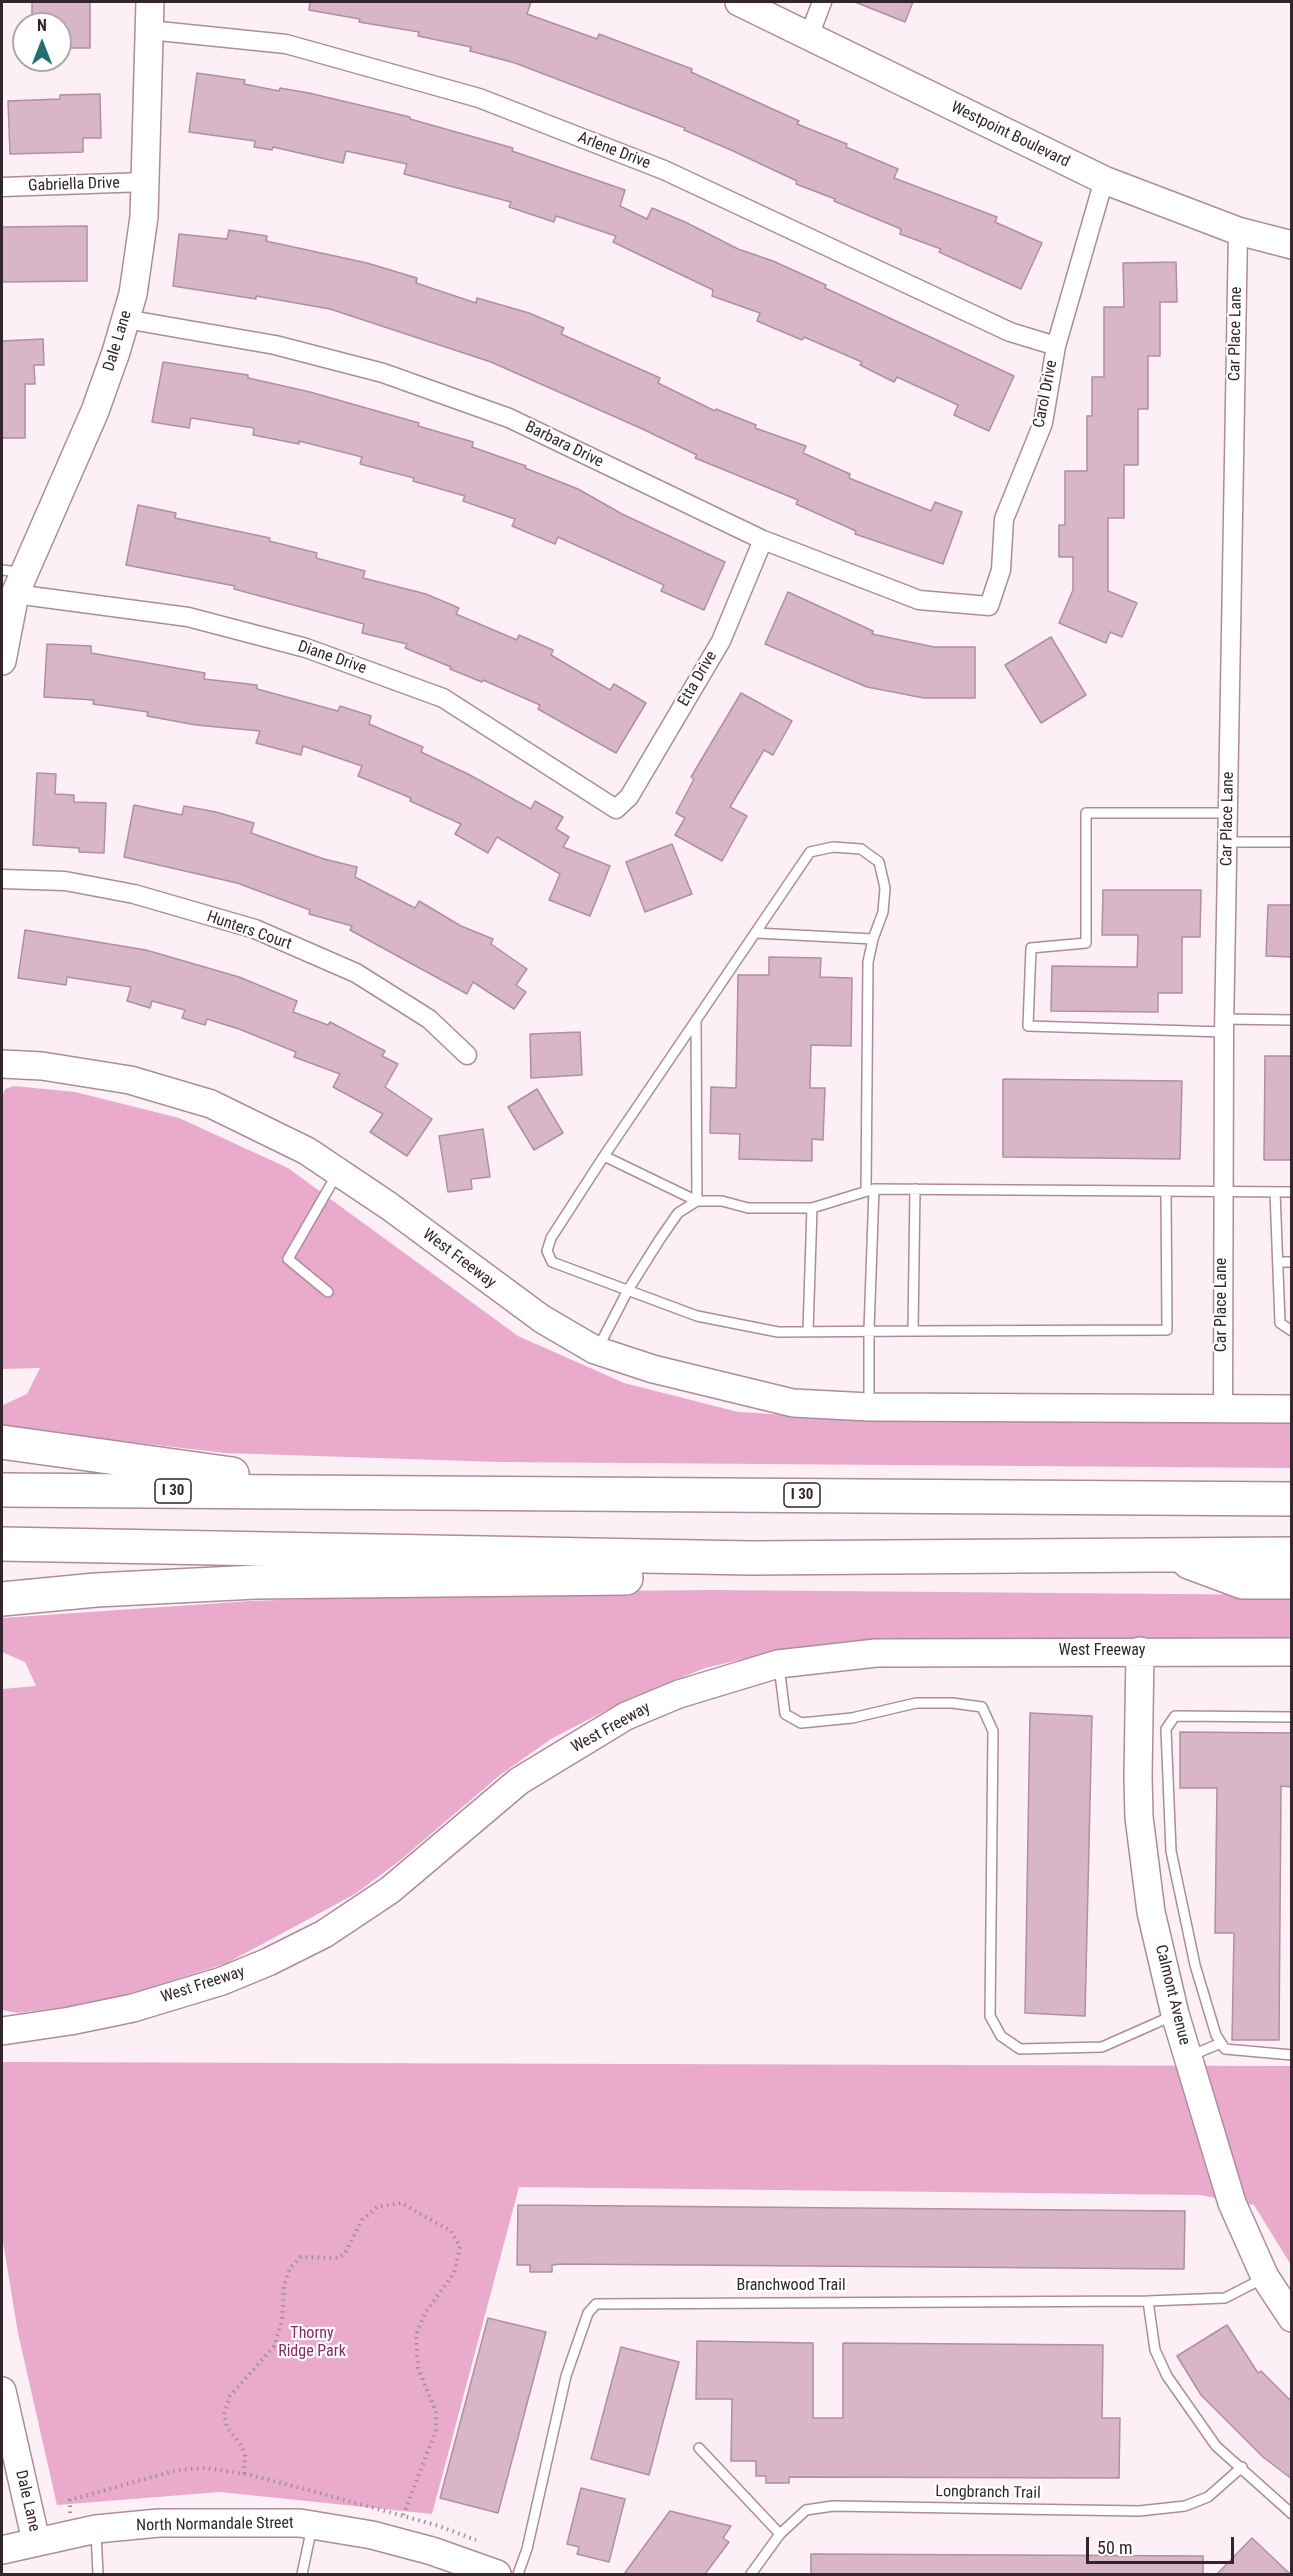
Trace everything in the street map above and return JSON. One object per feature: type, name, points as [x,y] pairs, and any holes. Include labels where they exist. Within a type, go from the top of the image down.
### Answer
[{"type":"highway","points":[[2,1442],[236,1474],[313,1491]]},
{"type":"highway","points":[[2,1482],[17,1490]]},
{"type":"highway","name":"I 30","points":[[17,1490],[1292,1499]]},
{"type":"highway","points":[[2,1544],[751,1558],[1164,1553],[1292,1554]]},
{"type":"highway","points":[[1164,1553],[1243,1582],[1292,1582]]},
{"type":"highway","points":[[2,1599],[96,1590],[256,1582],[647,1577],[751,1558]]},
{"type":"main road","name":"Dale Lane","points":[[2,661],[14,579],[95,411],[125,319],[134,283],[146,182],[150,2]]},
{"type":"main road","name":"Westpoint Boulevard","points":[[739,2],[1104,180],[1238,231],[1292,245]]},
{"type":"main road","name":"West Freeway","points":[[2,1064],[42,1066],[130,1080],[211,1104],[307,1151],[542,1319],[597,1351],[653,1369],[793,1403],[869,1407],[1292,1409]]},
{"type":"main road","name":"Calmont Avenue","points":[[1140,1651],[1138,1777],[1140,1817],[1152,1912],[1176,2014],[1232,2203],[1265,2277],[1292,2318]]},
{"type":"main road","name":"West Freeway","points":[[2,2031],[70,2021],[133,2007],[222,1982],[268,1962],[324,1934],[390,1890],[519,1781],[626,1716],[679,1694],[778,1664],[876,1653],[1292,1652]]},
{"type":"main road","name":"Dale Lane","points":[[3,2408],[36,2541]]},
{"type":"main road","name":"North Normandale Street","points":[[2,2550],[96,2529],[159,2523],[227,2522],[313,2525],[372,2535],[432,2551],[497,2574]]},
{"type":"street","points":[[809,36],[822,2]]},
{"type":"street","name":"Arlene Drive","points":[[149,30],[286,44],[478,98],[664,170],[1010,332],[1056,346]]},
{"type":"street","name":"Carol Drive","points":[[988,606],[1001,570],[1004,519],[1043,423],[1056,346],[1104,180]]},
{"type":"street","name":"Gabriella Drive","points":[[2,187],[146,182]]},
{"type":"street","name":"Car Place Lane","points":[[1223,1408],[1224,1026],[1238,231]]},
{"type":"street","name":"Barbara Drive","points":[[125,319],[275,345],[383,373],[509,418],[763,540],[919,600],[988,606]]},
{"type":"street","name":"Etta Drive","points":[[616,809],[630,797],[721,641],[763,540]]},
{"type":"street","name":"Diane Drive","points":[[14,579],[188,617],[317,652],[443,698],[616,809]]},
{"type":"street","name":"Hunters Court","points":[[2,879],[65,881],[111,890],[255,929],[356,973],[429,1020],[466,1056]]},
{"type":"lane","points":[[1228,813],[1086,813],[1086,943],[1031,948],[1028,1026],[1224,1026],[1292,1020]]},
{"type":"lane","points":[[1227,842],[1292,842]]},
{"type":"lane","points":[[869,1407],[869,1330],[870,1190],[868,962],[873,939],[883,912],[885,888],[879,862],[861,849],[833,846],[810,852],[551,1238],[547,1251],[552,1262],[697,1316],[778,1332],[869,1330],[1167,1330],[1166,1192]]},
{"type":"lane","points":[[756,933],[873,939]]},
{"type":"lane","points":[[696,1023],[697,1201]]},
{"type":"lane","points":[[604,1156],[697,1201],[722,1201],[748,1208],[812,1208],[870,1190],[1292,1192]]},
{"type":"lane","points":[[328,1292],[288,1259],[339,1172]]},
{"type":"lane","points":[[913,1331],[915,1189]]},
{"type":"lane","points":[[1275,1192],[1280,1323],[1292,1331]]},
{"type":"lane","points":[[597,1351],[628,1290],[678,1213],[697,1201]]},
{"type":"lane","points":[[808,1331],[812,1208]]},
{"type":"lane","points":[[1278,1262],[1292,1262]]},
{"type":"lane","points":[[778,1664],[785,1714],[801,1723],[852,1718],[916,1704],[952,1702],[982,1707],[993,1731],[990,2016],[1001,2036],[1020,2049],[1102,2048],[1176,2014]]},
{"type":"lane","points":[[1292,1717],[1176,1716],[1166,1729],[1171,1851],[1195,1965],[1216,2035],[1225,2049],[1292,2055]]},
{"type":"lane","points":[[1188,2057],[1221,2043]]},
{"type":"lane","name":"Branchwood Trail","points":[[518,2574],[527,2549],[566,2376],[588,2313],[596,2304],[1148,2301],[1225,2298],[1246,2290],[1265,2277]]},
{"type":"lane","points":[[1148,2301],[1155,2350],[1167,2376],[1216,2446],[1292,2514]]},
{"type":"lane","points":[[699,2448],[780,2534]]},
{"type":"lane","name":"Longbranch Trail","points":[[751,2574],[780,2534],[806,2510],[833,2506],[1139,2511],[1185,2506],[1208,2497],[1242,2467]]},
{"type":"lane","points":[[302,2574],[313,2525]]},
{"type":"lane","points":[[96,2529],[98,2574]]},
{"type":"path","points":[[244,2474],[245,2457],[241,2445],[227,2427],[224,2414],[230,2396],[274,2346],[282,2321],[284,2286],[290,2268],[301,2257],[339,2258],[345,2253],[363,2220],[377,2207],[401,2203],[451,2231],[460,2247],[454,2273],[425,2313],[416,2335],[418,2368],[436,2412],[436,2430],[403,2516]]},
{"type":"green space","points":[[14,1086],[75,1092],[179,1118],[288,1168],[518,1336],[624,1383],[738,1412],[824,1417],[1291,1420],[1291,1468],[500,1462],[225,1453],[2,1427],[3,1405],[27,1394],[40,1368],[2,1369],[2,1097],[5,1089]]},
{"type":"green space","points":[[712,1590],[1291,1595],[1291,1641],[889,1639],[841,1642],[782,1650],[705,1668],[628,1699],[551,1739],[500,1775],[398,1862],[355,1894],[227,1963],[137,1992],[80,2005],[18,2013],[2,2010],[2,1689],[36,1686],[25,1662],[2,1652],[2,1618],[251,1601],[509,1592]]},
{"type":"green space","name":"Thorny Ridge Park","points":[[3,2062],[1291,2066],[1291,2265],[1254,2205],[1200,2195],[519,2187],[432,2514],[220,2492],[57,2505],[18,2333],[2,2236]]},
{"type":"building","points":[[32,2],[90,2],[90,48],[72,48],[72,12],[32,12]]},
{"type":"building","points":[[310,2],[531,2],[527,14],[597,39],[599,34],[692,69],[691,72],[799,121],[797,124],[847,144],[846,147],[898,169],[894,178],[997,217],[995,222],[1042,243],[1021,289],[939,252],[941,249],[900,234],[901,229],[796,184],[797,181],[684,130],[685,128],[515,63],[470,51],[471,47],[418,36],[419,32],[359,22],[360,19],[309,10]]},
{"type":"building","points":[[855,2],[913,2],[905,22]]},
{"type":"building","points":[[197,73],[245,80],[244,84],[279,91],[280,88],[309,93],[410,117],[410,119],[513,148],[512,151],[625,190],[620,206],[647,219],[652,208],[685,222],[738,249],[773,261],[826,285],[825,288],[1014,376],[989,431],[954,415],[958,405],[897,377],[894,382],[860,365],[862,362],[804,337],[802,340],[757,321],[760,313],[712,296],[713,290],[613,242],[616,236],[556,216],[554,222],[509,207],[511,202],[404,174],[407,164],[346,151],[343,163],[273,147],[272,150],[254,147],[255,141],[189,132]]},
{"type":"building","points":[[100,94],[101,138],[83,138],[83,152],[10,154],[8,101],[60,99],[60,95]]},
{"type":"building","points":[[87,226],[87,281],[2,282],[2,227]]},
{"type":"building","points":[[229,230],[267,236],[266,241],[367,263],[417,278],[416,283],[476,303],[477,298],[529,313],[564,328],[561,334],[660,378],[658,383],[715,411],[716,409],[756,425],[755,428],[806,446],[803,453],[850,474],[849,478],[931,511],[935,502],[962,512],[943,564],[855,534],[856,531],[796,504],[798,500],[695,458],[697,455],[638,427],[491,362],[330,309],[256,296],[256,299],[173,286],[179,234],[227,239]]},
{"type":"building","points":[[1176,262],[1177,302],[1160,302],[1160,356],[1148,356],[1148,409],[1138,409],[1138,465],[1124,465],[1124,518],[1108,518],[1108,591],[1137,603],[1122,637],[1110,632],[1106,643],[1059,623],[1073,590],[1073,557],[1059,557],[1059,525],[1065,525],[1065,471],[1087,471],[1087,416],[1092,416],[1092,377],[1104,377],[1104,307],[1124,307],[1123,263]]},
{"type":"building","points":[[43,339],[44,365],[34,365],[35,384],[25,384],[25,438],[2,438],[2,341]]},
{"type":"building","points":[[163,362],[248,375],[248,378],[310,392],[419,423],[418,426],[473,442],[472,447],[526,466],[525,468],[578,489],[622,514],[725,562],[704,610],[661,591],[664,585],[558,537],[555,544],[512,526],[515,519],[463,501],[465,496],[413,481],[414,478],[360,464],[362,457],[299,441],[299,444],[253,435],[254,428],[191,418],[189,428],[152,422]]},
{"type":"building","points":[[138,505],[176,513],[175,518],[270,538],[269,541],[317,553],[316,558],[365,571],[363,578],[426,594],[459,608],[456,614],[517,640],[519,635],[553,650],[551,655],[610,690],[614,684],[646,703],[616,753],[538,709],[540,705],[483,680],[482,682],[450,669],[451,667],[405,648],[407,644],[362,633],[364,624],[234,589],[235,586],[126,565]]},
{"type":"building","points":[[788,592],[873,631],[872,634],[934,647],[975,647],[975,698],[924,698],[867,687],[765,644]]},
{"type":"building","points":[[1051,637],[1086,695],[1041,723],[1005,665]]},
{"type":"building","points":[[47,644],[91,646],[91,653],[205,673],[204,679],[257,685],[257,689],[338,711],[340,706],[371,716],[369,724],[423,747],[421,752],[468,774],[531,809],[535,801],[563,817],[556,829],[569,837],[563,847],[610,866],[590,916],[549,900],[560,874],[497,837],[488,853],[455,834],[461,824],[410,801],[411,798],[358,776],[362,766],[303,746],[301,755],[256,743],[260,731],[196,725],[147,716],[148,712],[93,704],[94,700],[44,697]]},
{"type":"building","points":[[741,693],[792,721],[773,755],[764,750],[730,807],[747,816],[722,861],[675,835],[685,818],[676,813],[694,779],[691,777]]},
{"type":"building","points":[[37,773],[56,774],[55,794],[74,795],[74,802],[106,803],[104,853],[79,852],[79,848],[33,845]]},
{"type":"building","points":[[134,805],[182,815],[184,806],[216,812],[254,823],[251,833],[324,859],[357,867],[355,877],[415,908],[419,901],[461,926],[493,939],[491,944],[527,969],[516,985],[526,992],[514,1009],[473,982],[467,994],[350,930],[352,926],[309,914],[310,910],[237,883],[124,857]]},
{"type":"building","points":[[672,844],[692,894],[645,912],[626,862]]},
{"type":"building","points":[[1103,890],[1201,890],[1200,937],[1182,937],[1182,993],[1158,993],[1158,1012],[1051,1011],[1052,966],[1137,967],[1138,935],[1102,935]]},
{"type":"building","points":[[1268,905],[1292,905],[1292,957],[1266,956]]},
{"type":"building","points":[[25,930],[146,950],[239,977],[297,1001],[293,1012],[328,1025],[330,1022],[385,1051],[382,1056],[398,1064],[385,1087],[432,1119],[407,1156],[370,1132],[383,1114],[333,1087],[340,1074],[294,1057],[296,1052],[207,1019],[205,1025],[182,1018],[185,1010],[152,1001],[150,1008],[127,1001],[131,987],[67,977],[66,985],[18,978]]},
{"type":"building","points":[[769,957],[821,958],[820,977],[852,978],[851,1046],[811,1045],[810,1088],[825,1088],[823,1140],[812,1139],[812,1161],[739,1159],[740,1134],[710,1133],[711,1087],[736,1088],[738,975],[769,975]]},
{"type":"building","points":[[580,1032],[582,1075],[531,1078],[530,1034]]},
{"type":"building","points":[[1265,1056],[1292,1056],[1292,1160],[1264,1160]]},
{"type":"building","points":[[1003,1079],[1182,1081],[1180,1159],[1003,1157]]},
{"type":"building","points":[[537,1089],[563,1133],[534,1150],[508,1107]]},
{"type":"building","points":[[483,1129],[490,1177],[471,1179],[472,1189],[448,1192],[439,1136]]},
{"type":"building","points":[[1030,1713],[1092,1716],[1085,2016],[1025,2013]]},
{"type":"building","points":[[1180,1732],[1292,1733],[1292,1787],[1281,1786],[1279,2040],[1232,2040],[1234,1933],[1215,1933],[1217,1788],[1180,1788]]},
{"type":"building","points":[[518,2205],[1185,2211],[1184,2269],[562,2264],[552,2265],[552,2272],[530,2272],[530,2265],[517,2265]]},
{"type":"building","points":[[488,2318],[546,2332],[498,2513],[440,2498]]},
{"type":"building","points":[[1227,2325],[1258,2373],[1261,2371],[1292,2402],[1292,2479],[1263,2457],[1201,2395],[1177,2356]]},
{"type":"building","points":[[697,2341],[813,2343],[813,2418],[843,2418],[843,2343],[1103,2345],[1102,2418],[1120,2418],[1119,2478],[789,2477],[789,2483],[766,2483],[766,2476],[756,2476],[756,2461],[731,2461],[732,2399],[696,2399]]},
{"type":"building","points":[[621,2347],[679,2362],[649,2475],[591,2459]]},
{"type":"building","points":[[581,2488],[625,2499],[609,2562],[577,2554],[579,2547],[567,2544]]},
{"type":"building","points":[[670,2511],[731,2526],[723,2538],[729,2542],[705,2574],[624,2574]]},
{"type":"building","points":[[1252,2538],[1290,2574],[1217,2574]]},
{"type":"building","points":[[811,2554],[1203,2556],[1203,2574],[811,2574]]}]
